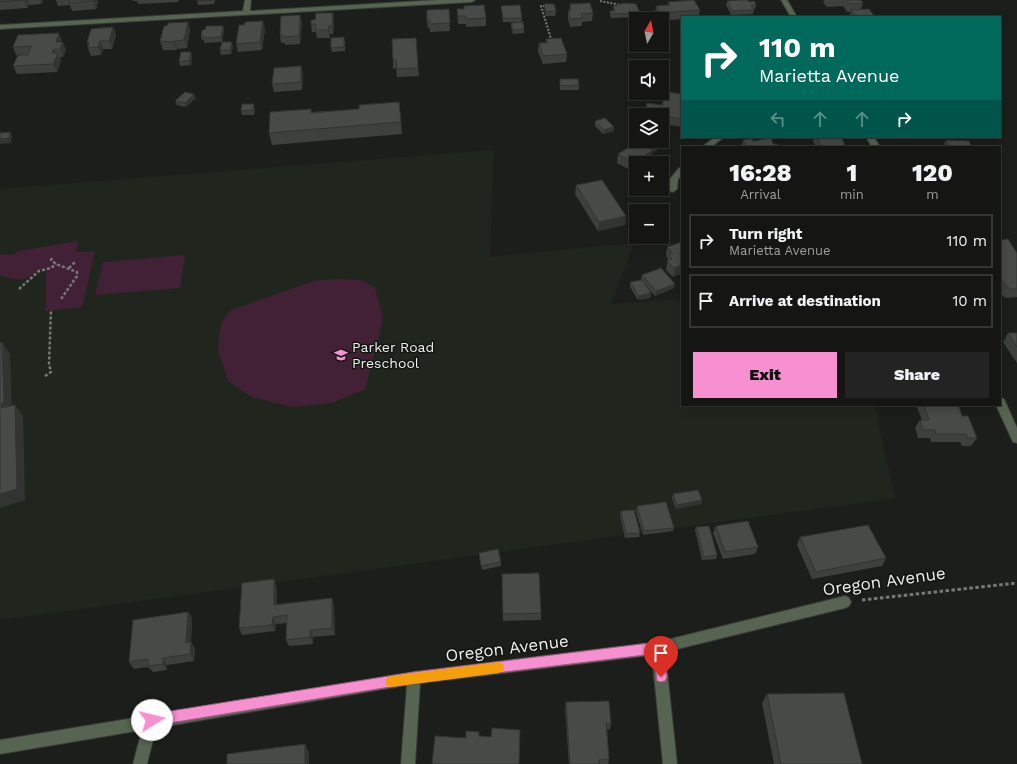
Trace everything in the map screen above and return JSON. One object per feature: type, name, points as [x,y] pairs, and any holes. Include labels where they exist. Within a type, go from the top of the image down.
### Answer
[{"type":"street","points":[[246,13],[248,0]]},
{"type":"street","points":[[0,27],[472,0]]},
{"type":"street","points":[[784,0],[793,16]]},
{"type":"street","points":[[707,146],[719,138]]},
{"type":"street","points":[[673,189],[674,179],[681,171]]},
{"type":"street","points":[[1001,404],[1017,439]]},
{"type":"street","name":"Oregon Avenue","points":[[0,747],[152,720],[414,678],[658,648],[845,602]]},
{"type":"street","points":[[658,648],[670,764]]},
{"type":"street","points":[[408,764],[414,678]]},
{"type":"street","points":[[140,764],[152,720]]},
{"type":"path","points":[[600,1],[624,5],[625,7]]},
{"type":"path","points":[[545,6],[542,6],[552,42]]},
{"type":"path","points":[[52,258],[51,260],[56,264],[77,272],[77,276],[61,299]]},
{"type":"path","points":[[69,268],[75,262]]},
{"type":"path","points":[[19,289],[39,271],[56,264]]},
{"type":"path","points":[[45,376],[49,376],[51,372],[49,364],[51,310]]},
{"type":"path","name":"Oregon Avenue","points":[[845,602],[1017,583]]},
{"type":"shaded area","name":"Parker Road Preschool","points":[[494,150],[490,257],[634,244],[611,304],[681,299],[681,406],[874,406],[895,498],[0,620],[0,189]]},
{"type":"shaded area","points":[[78,241],[76,252],[95,251],[82,307],[46,311],[46,268],[22,279],[0,275],[0,254],[13,255],[18,251]]},
{"type":"shaded area","points":[[185,255],[180,288],[95,295],[103,262]]},
{"type":"shaded area","points":[[335,279],[361,280],[375,288],[383,319],[365,389],[332,403],[292,407],[252,397],[228,381],[218,350],[221,323],[231,310],[314,281]]},
{"type":"building","points":[[0,0],[23,0],[0,2]]},
{"type":"building","points":[[70,0],[93,0],[93,1],[69,3]]},
{"type":"building","points":[[694,0],[700,10],[659,12],[656,6],[670,5],[668,2]]},
{"type":"building","points":[[748,0],[749,2],[754,1],[756,5],[751,5],[754,10],[732,11],[727,1]]},
{"type":"building","points":[[847,0],[861,0],[863,3],[850,4]]},
{"type":"building","points":[[590,3],[593,13],[581,14],[583,18],[570,19],[568,11],[571,11],[570,4]]},
{"type":"building","points":[[625,3],[636,4],[640,12],[611,14],[610,11],[615,11],[613,6]]},
{"type":"building","points":[[544,4],[554,4],[556,11],[546,12]]},
{"type":"building","points":[[484,5],[486,18],[466,19],[466,16],[458,16],[457,9],[464,9],[464,6]]},
{"type":"building","points":[[520,5],[522,18],[503,18],[501,6]]},
{"type":"building","points":[[449,9],[450,23],[430,24],[430,20],[427,20],[427,10]]},
{"type":"building","points":[[869,9],[874,16],[855,16],[851,10]]},
{"type":"building","points":[[316,13],[333,13],[332,26],[329,26],[328,30],[315,30],[316,24],[311,24],[311,20],[315,20]]},
{"type":"building","points":[[300,15],[299,36],[283,37],[283,35],[280,35],[281,16]]},
{"type":"building","points":[[263,21],[260,42],[236,44],[239,25],[244,25],[245,22]]},
{"type":"building","points":[[188,22],[184,40],[174,42],[160,41],[164,26],[167,26],[168,23]]},
{"type":"building","points":[[523,22],[524,29],[513,30],[511,23]]},
{"type":"building","points":[[206,26],[223,26],[221,37],[203,38],[204,36],[201,36],[202,30],[205,30]]},
{"type":"building","points":[[113,27],[109,41],[100,41],[98,47],[88,48],[89,42],[87,42],[91,29]]},
{"type":"building","points":[[59,33],[56,42],[63,42],[60,49],[54,49],[52,53],[58,53],[53,64],[13,66],[18,55],[28,55],[31,46],[13,47],[18,35]]},
{"type":"building","points":[[344,37],[344,47],[331,48],[331,38]]},
{"type":"building","points":[[416,38],[418,68],[397,69],[396,60],[393,60],[392,39]]},
{"type":"building","points":[[561,38],[567,54],[543,56],[539,43],[548,43],[546,39]]},
{"type":"building","points":[[222,42],[232,42],[230,50],[220,50]]},
{"type":"building","points":[[181,52],[191,52],[189,61],[179,62]]},
{"type":"building","points":[[301,66],[301,82],[272,84],[274,68]]},
{"type":"building","points":[[560,79],[578,79],[579,85],[560,86]]},
{"type":"building","points":[[185,92],[194,94],[185,103],[175,101]]},
{"type":"building","points":[[669,92],[681,94],[681,119],[669,117],[669,108],[646,107],[647,103],[662,105],[664,100],[669,100]]},
{"type":"building","points":[[399,102],[401,122],[269,133],[270,112],[311,109],[311,113],[359,109],[359,105]]},
{"type":"building","points":[[242,104],[254,104],[253,110],[241,111]]},
{"type":"building","points":[[605,118],[614,127],[604,130],[595,121]]},
{"type":"building","points":[[10,132],[9,138],[0,139],[0,133]]},
{"type":"building","points":[[771,138],[773,144],[777,144],[778,146],[746,146],[743,140],[752,139],[753,141]]},
{"type":"building","points":[[818,138],[842,138],[846,146],[822,146]]},
{"type":"building","points":[[946,140],[969,141],[972,146],[949,146]]},
{"type":"building","points":[[629,147],[650,148],[653,150],[644,156],[629,156],[629,161],[618,154]]},
{"type":"building","points":[[602,180],[626,216],[599,222],[576,185]]},
{"type":"building","points":[[1008,239],[1017,253],[1017,289],[1010,289],[1001,279],[1001,240]]},
{"type":"building","points":[[681,242],[681,265],[674,268],[667,261],[672,259],[669,255],[673,253],[667,247]]},
{"type":"building","points":[[661,268],[675,284],[656,291],[642,275]]},
{"type":"building","points":[[642,280],[651,293],[639,296],[630,282]]},
{"type":"building","points":[[1008,333],[1017,333],[1017,347]]},
{"type":"building","points":[[2,342],[4,402],[1,404],[2,408],[15,405],[17,489],[0,494],[0,343]]},
{"type":"building","points":[[924,406],[958,406],[962,416],[968,416],[977,438],[967,438],[966,434],[936,434],[935,430],[923,430],[920,420],[929,420]]},
{"type":"building","points":[[698,490],[702,500],[677,505],[673,494]]},
{"type":"building","points":[[666,502],[674,528],[644,531],[637,506]]},
{"type":"building","points":[[634,510],[640,533],[626,534],[621,511]]},
{"type":"building","points":[[748,521],[758,547],[725,552],[716,526]]},
{"type":"building","points":[[868,525],[886,558],[816,572],[800,537]]},
{"type":"building","points":[[709,526],[717,555],[704,557],[696,527]]},
{"type":"building","points":[[498,549],[501,562],[481,566],[479,553]]},
{"type":"building","points":[[539,573],[541,613],[503,614],[502,574]]},
{"type":"building","points":[[274,579],[274,605],[332,598],[332,628],[310,630],[310,637],[286,640],[287,615],[273,617],[272,625],[239,628],[242,583]]},
{"type":"building","points":[[188,612],[186,643],[191,642],[190,654],[163,658],[163,664],[148,666],[148,659],[129,662],[133,620]]},
{"type":"building","points":[[844,693],[862,764],[781,764],[767,694]]},
{"type":"building","points":[[609,701],[611,724],[606,723],[609,759],[599,760],[599,764],[570,764],[566,702]]},
{"type":"building","points":[[492,728],[520,730],[519,764],[432,764],[435,736],[466,738],[466,731],[479,732],[479,736],[491,737]]},
{"type":"building","points":[[305,744],[305,764],[227,764],[227,754]]},
{"type":"slow traffic","points":[[391,682],[498,668]]},
{"type":"place","name":"Parker Road Preschool","points":[[341,355]]},
{"type":"route","points":[[152,720],[414,678],[658,648],[661,677]]}]
